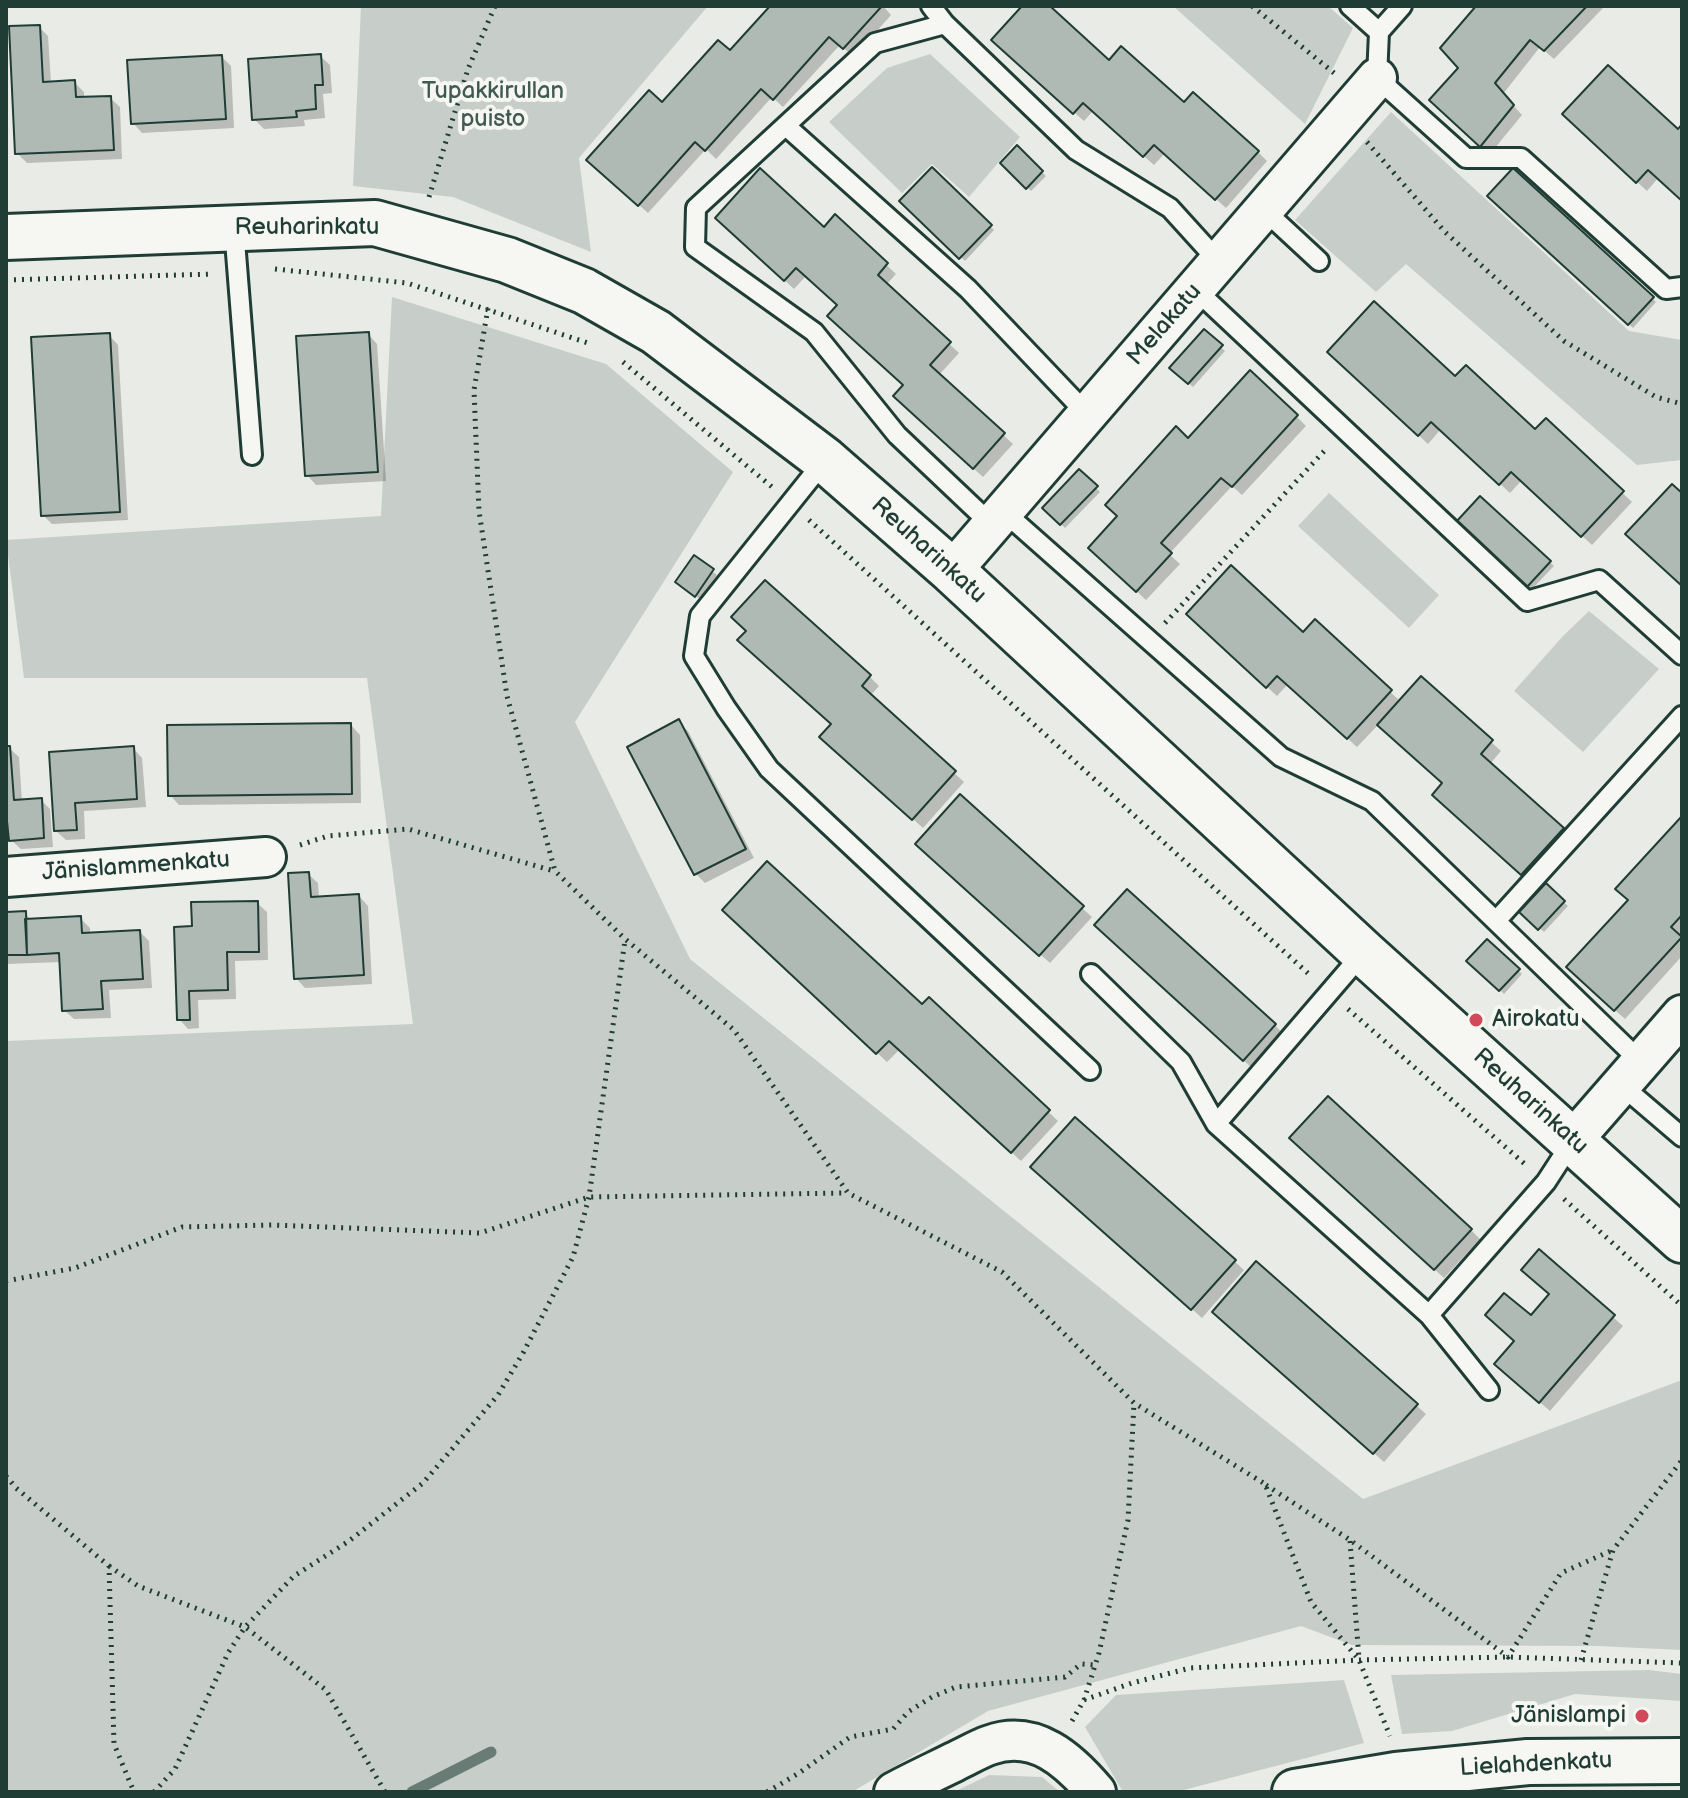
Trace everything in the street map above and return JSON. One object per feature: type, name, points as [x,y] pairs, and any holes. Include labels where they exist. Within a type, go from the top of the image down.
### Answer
[{"type":"street","name":"Melakatu","points":[[952,571],[1366,91]]},
{"type":"street","name":"Reuharinkatu","points":[[6,237],[375,223],[507,260],[584,291],[656,332],[825,460],[952,571],[1364,953],[1682,1240]]},
{"type":"street","name":"Jänislammenkatu","points":[[6,877],[266,857]]},
{"type":"street","points":[[1573,1140],[1682,1015]]},
{"type":"street","points":[[894,1792],[991,1745],[1014,1740],[1037,1744],[1055,1752],[1077,1769],[1096,1792]]},
{"type":"street","name":"Lielahdenkatu","points":[[1295,1792],[1396,1775],[1528,1762],[1682,1761]]},
{"type":"lane","points":[[931,6],[945,24],[1076,150],[1170,208],[1207,275],[1344,429],[1527,601],[1599,580],[1682,655]]},
{"type":"lane","points":[[1350,6],[1379,32]]},
{"type":"lane","points":[[1402,6],[1379,32],[1366,91],[1466,158],[1521,158],[1666,289],[1682,287]]},
{"type":"lane","points":[[945,24],[875,43],[696,208],[695,247],[814,332],[897,435],[1149,641],[1281,757],[1372,801],[1496,921],[1631,1073],[1682,1137]]},
{"type":"lane","points":[[786,126],[968,289],[1087,414]]},
{"type":"lane","points":[[1264,210],[1319,261]]},
{"type":"lane","points":[[234,228],[252,455]]},
{"type":"lane","points":[[825,460],[700,616],[694,656],[769,769],[1090,1070]]},
{"type":"lane","points":[[1496,921],[1682,716]]},
{"type":"lane","points":[[1216,1124],[1364,953]]},
{"type":"lane","points":[[1091,974],[1181,1062],[1216,1124],[1429,1315],[1489,1390]]},
{"type":"lane","points":[[1429,1315],[1546,1182],[1573,1140]]},
{"type":"path","points":[[407,283],[417,236],[468,69],[495,6]]},
{"type":"path","points":[[1252,6],[1336,75],[1366,91],[1367,142],[1445,232],[1564,341],[1656,397],[1682,404]]},
{"type":"path","points":[[6,280],[159,277],[276,269],[407,283],[596,345]]},
{"type":"path","points":[[488,308],[474,390],[479,511],[507,696],[555,871]]},
{"type":"path","points":[[621,360],[790,503],[1330,993],[1682,1306]]},
{"type":"path","points":[[1149,641],[1344,429]]},
{"type":"path","points":[[266,857],[328,836],[408,829],[555,871],[625,939],[734,1030],[848,1193],[1002,1272],[1134,1403],[1350,1540],[1508,1657]]},
{"type":"path","points":[[154,1792],[175,1769],[228,1653],[245,1627],[294,1576],[349,1541],[423,1483],[498,1395],[523,1353],[573,1257],[589,1197],[625,939]]},
{"type":"path","points":[[6,1281],[75,1268],[182,1227],[272,1225],[480,1233],[589,1197],[848,1193]]},
{"type":"path","points":[[1055,1752],[1084,1700],[1128,1520],[1134,1403]]},
{"type":"path","points":[[1581,1660],[1613,1550],[1682,1460]]},
{"type":"path","points":[[6,1476],[16,1488],[109,1566],[138,1586],[245,1627],[326,1690],[385,1792]]},
{"type":"path","points":[[1265,1484],[1311,1602],[1359,1660],[1393,1744]]},
{"type":"path","points":[[1350,1540],[1359,1660]]},
{"type":"path","points":[[1508,1657],[1561,1573],[1613,1550]]},
{"type":"path","points":[[109,1566],[114,1744],[134,1792]]},
{"type":"path","points":[[1084,1700],[1132,1683],[1190,1668],[1508,1657],[1682,1663]]},
{"type":"path","points":[[767,1792],[850,1737],[893,1729],[908,1712],[956,1687],[1065,1677],[1081,1664],[1095,1665]]},
{"type":"green space","name":"Tupakkirullan puisto","points":[[361,6],[708,6],[579,158],[591,252],[453,197],[353,186]]},
{"type":"green space","points":[[1173,6],[1328,6],[1353,28],[1305,124]]},
{"type":"green space","points":[[930,54],[1020,137],[969,197],[932,164],[902,193],[829,122],[887,68]]},
{"type":"green space","points":[[1391,112],[1629,331],[1682,340],[1682,460],[1637,465],[1406,264],[1376,292],[1295,220]]},
{"type":"green space","points":[[392,297],[606,364],[733,472],[575,722],[690,959],[1363,1499],[1682,1380],[1682,1650],[1597,1646],[1352,1645],[1301,1626],[988,1711],[852,1792],[6,1792],[6,1041],[413,1024],[367,678],[24,678],[6,540],[381,516]]},
{"type":"green space","points":[[1329,493],[1439,595],[1409,628],[1298,526]]},
{"type":"green space","points":[[1589,611],[1659,669],[1583,752],[1514,691]]},
{"type":"green space","points":[[1648,1670],[1682,1674],[1682,1701],[1575,1694],[1452,1731],[1402,1734],[1391,1675]]},
{"type":"green space","points":[[1344,1680],[1364,1743],[1176,1792],[1123,1792],[1085,1727],[1116,1695]]},
{"type":"green space","points":[[989,1775],[1042,1777],[1060,1792],[954,1792]]},
{"type":"building","points":[[770,6],[882,6],[843,49],[829,37],[773,100],[761,89],[705,151],[695,142],[638,206],[586,160],[649,90],[662,102],[718,40],[730,50]]},
{"type":"building","points":[[1022,6],[1050,6],[1109,60],[1121,46],[1184,102],[1193,92],[1259,151],[1215,200],[1154,145],[1143,157],[1083,103],[1073,114],[991,40]]},
{"type":"building","points":[[1476,6],[1587,6],[1544,51],[1530,40],[1495,83],[1514,105],[1480,147],[1429,100],[1458,68],[1440,48]]},
{"type":"building","points":[[40,25],[43,82],[75,80],[76,97],[111,96],[114,150],[15,154],[9,26]]},
{"type":"building","points":[[321,54],[323,85],[315,85],[316,109],[296,111],[297,117],[252,120],[248,59]]},
{"type":"building","points":[[222,55],[226,119],[131,124],[127,60]]},
{"type":"building","points":[[1608,65],[1678,129],[1682,124],[1682,201],[1648,170],[1636,183],[1562,114]]},
{"type":"building","points":[[1017,145],[1043,171],[1026,189],[1000,163]]},
{"type":"building","points":[[932,167],[992,225],[959,259],[899,201]]},
{"type":"building","points":[[760,168],[824,227],[835,214],[888,263],[878,275],[951,342],[930,365],[1005,433],[973,469],[893,396],[903,385],[827,316],[837,305],[796,268],[784,281],[715,218]]},
{"type":"building","points":[[1513,168],[1654,297],[1628,325],[1487,196]]},
{"type":"building","points":[[1374,301],[1455,376],[1466,365],[1535,429],[1546,418],[1624,491],[1581,537],[1511,472],[1499,485],[1431,422],[1418,436],[1327,352]]},
{"type":"building","points":[[1204,329],[1223,345],[1188,384],[1169,368]]},
{"type":"building","points":[[369,332],[378,472],[305,476],[296,336]]},
{"type":"building","points":[[110,333],[120,512],[41,516],[31,337]]},
{"type":"building","points":[[1250,370],[1298,415],[1232,487],[1221,478],[1161,543],[1172,553],[1136,592],[1088,548],[1117,516],[1105,505],[1176,426],[1188,438]]},
{"type":"building","points":[[1079,469],[1098,486],[1060,525],[1042,508]]},
{"type":"building","points":[[1672,484],[1682,493],[1682,586],[1625,534]]},
{"type":"building","points":[[1480,496],[1551,561],[1527,587],[1456,522]]},
{"type":"building","points":[[694,555],[714,569],[695,597],[675,582]]},
{"type":"building","points":[[1231,565],[1303,632],[1315,619],[1392,690],[1347,739],[1277,676],[1266,688],[1186,614]]},
{"type":"building","points":[[765,580],[871,675],[862,686],[956,771],[912,820],[819,737],[831,724],[737,640],[746,631],[731,617]]},
{"type":"building","points":[[1421,676],[1493,740],[1481,754],[1564,828],[1521,875],[1432,795],[1442,783],[1377,725]]},
{"type":"building","points":[[679,719],[746,849],[694,875],[627,747]]},
{"type":"building","points":[[351,723],[352,794],[168,796],[167,725]]},
{"type":"building","points":[[6,746],[10,746],[14,800],[42,798],[44,838],[9,841]]},
{"type":"building","points":[[134,746],[137,799],[75,803],[77,830],[54,831],[49,752]]},
{"type":"building","points":[[960,794],[1084,906],[1039,956],[915,844]]},
{"type":"building","points":[[1682,816],[1682,915],[1671,927],[1682,937],[1614,1011],[1566,967],[1628,900],[1615,889]]},
{"type":"building","points":[[767,861],[922,1004],[929,997],[1050,1110],[1011,1153],[889,1041],[876,1054],[722,910]]},
{"type":"building","points":[[309,872],[311,897],[359,894],[364,975],[294,979],[288,873]]},
{"type":"building","points":[[1546,883],[1565,901],[1538,930],[1519,912]]},
{"type":"building","points":[[1127,889],[1276,1024],[1243,1061],[1094,925]]},
{"type":"building","points":[[258,901],[259,952],[227,952],[228,990],[189,991],[190,1020],[177,1020],[174,927],[192,926],[191,902]]},
{"type":"building","points":[[26,911],[27,955],[6,955],[6,912]]},
{"type":"building","points":[[81,916],[82,933],[140,930],[143,979],[101,981],[103,1009],[62,1011],[59,953],[27,955],[25,919]]},
{"type":"building","points":[[1487,939],[1520,969],[1499,991],[1466,961]]},
{"type":"building","points":[[1328,1096],[1472,1229],[1434,1270],[1289,1138]]},
{"type":"building","points":[[1075,1117],[1236,1260],[1191,1310],[1030,1167]]},
{"type":"building","points":[[1539,1249],[1615,1315],[1539,1403],[1494,1364],[1514,1341],[1485,1315],[1504,1293],[1531,1315],[1549,1294],[1521,1270]]},
{"type":"building","points":[[1256,1261],[1418,1404],[1373,1454],[1212,1312]]},
{"type":"waterway","points":[[412,1792],[491,1752]]},
{"type":"place","name":"Airokatu","points":[[1476,1020]]},
{"type":"place","name":"Jänislampi","points":[[1642,1716]]}]
